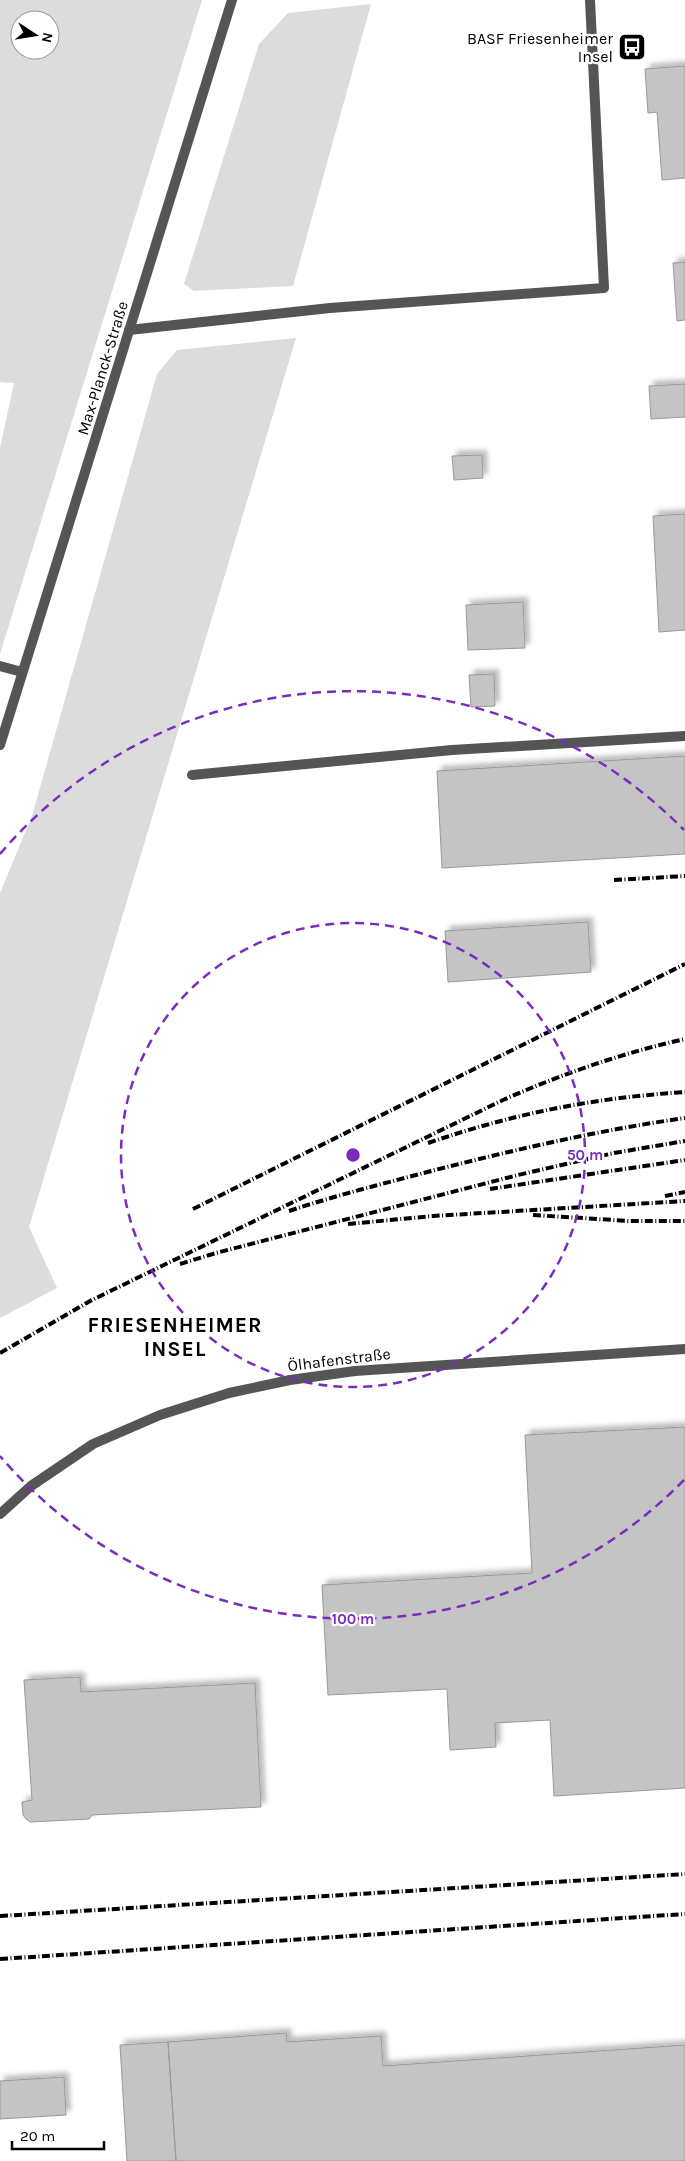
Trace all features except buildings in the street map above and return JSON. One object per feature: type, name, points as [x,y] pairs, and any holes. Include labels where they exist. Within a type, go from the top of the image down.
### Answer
[{"type":"street","name":"Max-Planck-Straße","points":[[0,745],[232,0]]},
{"type":"street","points":[[129,330],[330,308],[604,288],[590,0]]},
{"type":"street","points":[[0,666],[22,672]]},
{"type":"street","points":[[192,775],[452,750],[685,736]]},
{"type":"street","name":"Ölhafenstraße","points":[[0,1514],[30,1486],[93,1444],[160,1415],[229,1393],[290,1380],[355,1371],[685,1349]]},
{"type":"shaded area","points":[[0,0],[202,0],[0,654],[0,448],[14,383],[0,382]]},
{"type":"shaded area","points":[[371,4],[293,286],[194,291],[184,284],[259,44],[288,13]]},
{"type":"shaded area","points":[[296,338],[29,1227],[57,1288],[0,1318],[0,893],[32,816],[157,374],[177,350]]},
{"type":"railway","points":[[614,880],[685,876]]},
{"type":"railway","points":[[193,1209],[685,964]]},
{"type":"railway","points":[[0,1353],[92,1300],[503,1100],[547,1081],[593,1065],[685,1039]]},
{"type":"railway","points":[[428,1143],[492,1123],[555,1108],[618,1098],[685,1092]]},
{"type":"railway","points":[[289,1211],[362,1189],[497,1155],[590,1134],[685,1118]]},
{"type":"railway","points":[[180,1264],[518,1175],[614,1153],[685,1141]]},
{"type":"railway","points":[[490,1189],[685,1160]]},
{"type":"railway","points":[[665,1196],[685,1192]]},
{"type":"railway","points":[[348,1224],[433,1216],[685,1201]]},
{"type":"railway","points":[[533,1215],[629,1221],[685,1221]]},
{"type":"railway","points":[[0,1916],[685,1874]]},
{"type":"railway","points":[[0,1959],[685,1914]]},
{"type":"place","name":"BASF Friesenheimer Insel","points":[[632,47]]},
{"type":"district","name":"FRIESENHEIMER INSEL","points":[[175,1337]]}]
